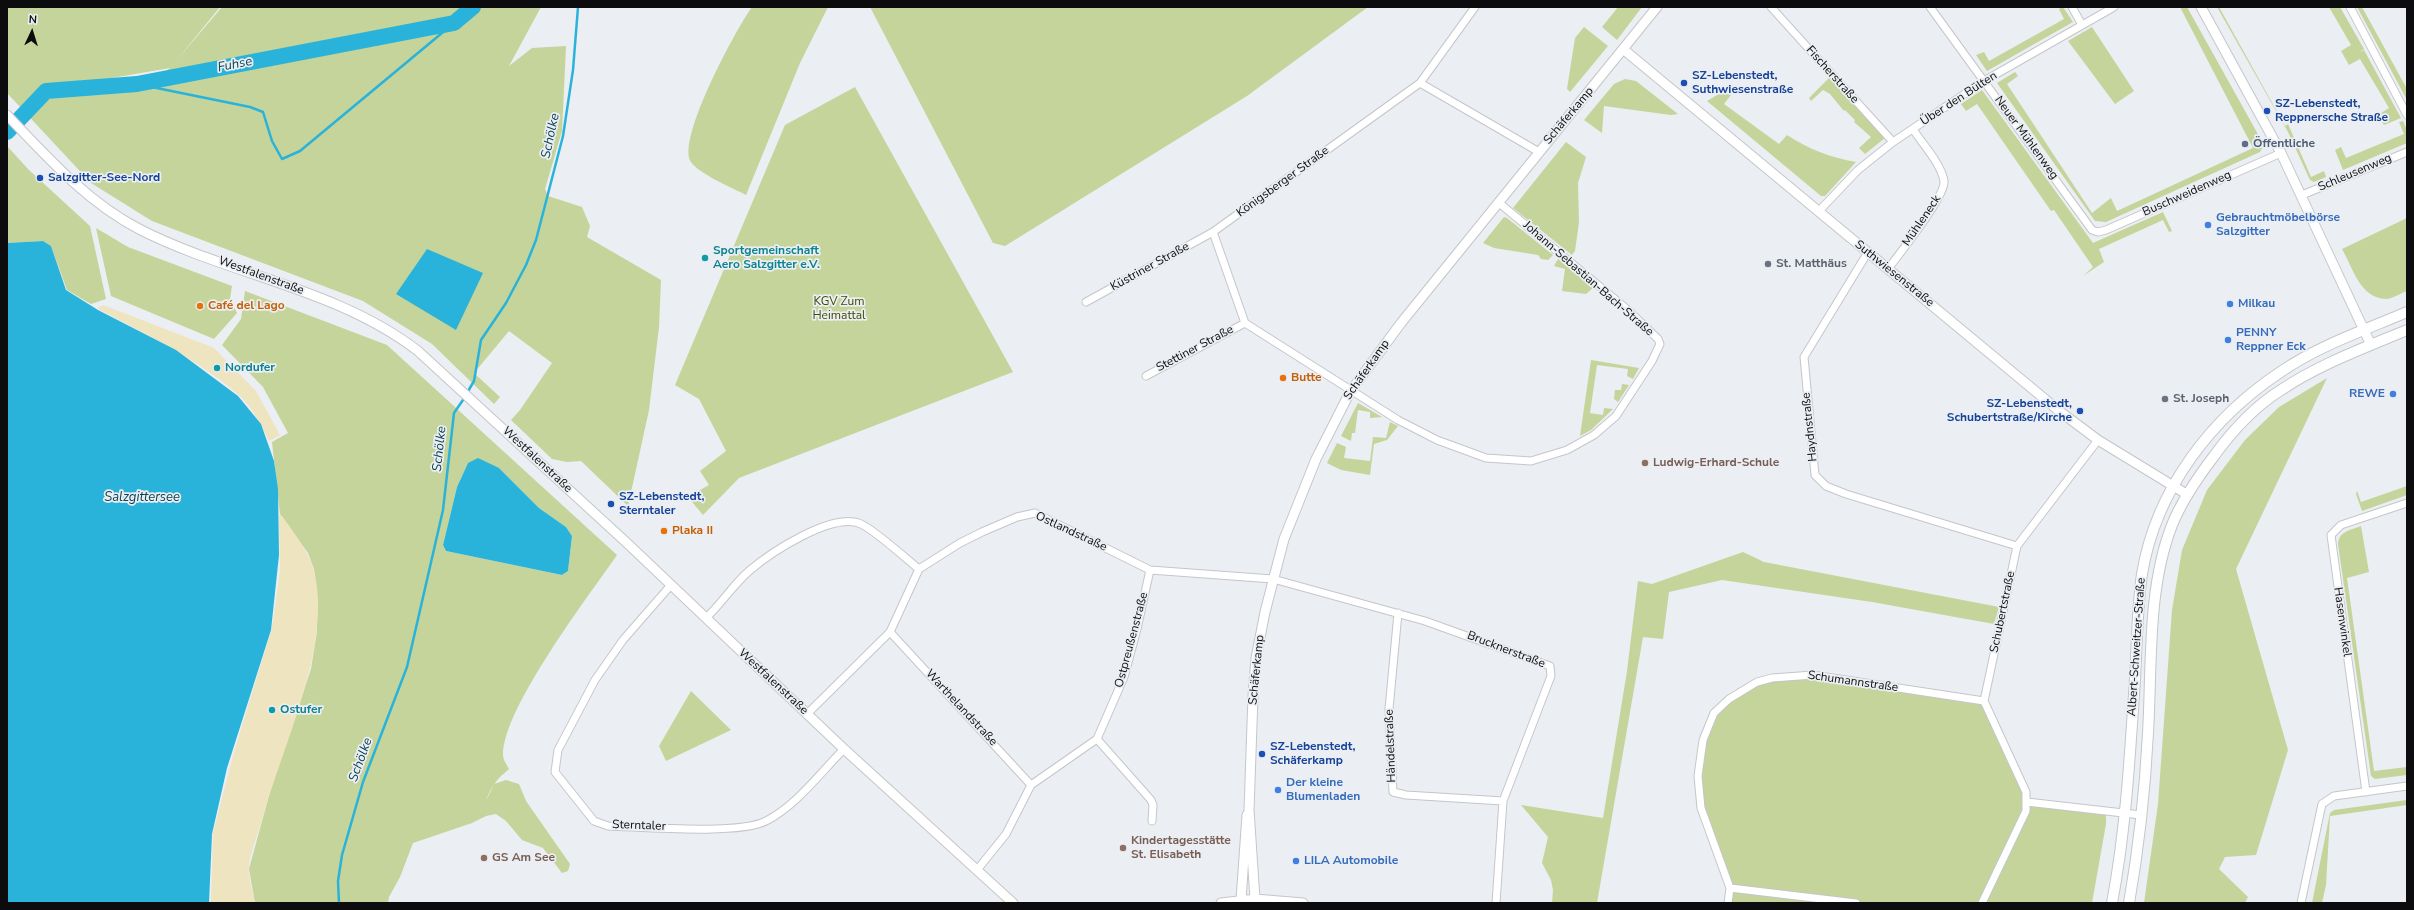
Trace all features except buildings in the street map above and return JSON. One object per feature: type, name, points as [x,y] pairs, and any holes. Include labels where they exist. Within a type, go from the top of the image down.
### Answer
[{"type":"main road","name":"Albert-Schweitzer-Straße","points":[[2112,903],[2125,813],[2142,573],[2160,513],[2173,487],[2207,435],[2251,393],[2302,358],[2407,312]]},
{"type":"main road","name":"Albert-Schweitzer-Straße","points":[[2129,903],[2141,815],[2147,750],[2154,612],[2158,577],[2171,528],[2188,495],[2220,447],[2238,426],[2261,404],[2303,376],[2407,330]]},
{"type":"street","name":"Königsberger Straße","points":[[1213,232],[1420,83],[1475,7]]},
{"type":"street","name":"Schäferkamp","points":[[1253,901],[1249,810],[1252,696],[1256,658],[1273,579],[1297,504],[1326,436],[1350,392],[1400,323],[1657,7]]},
{"type":"street","name":"Fischerstraße","points":[[1771,7],[1893,142]]},
{"type":"street","name":"Neuer Mühlenweg","points":[[1930,7],[2092,230]]},
{"type":"street","points":[[2072,7],[2082,25]]},
{"type":"street","name":"Über den Bülten","points":[[1819,211],[1858,170],[1893,142],[1984,81],[2114,7]]},
{"type":"street","points":[[2201,7],[2281,153],[2371,345]]},
{"type":"street","points":[[2350,7],[2407,115]]},
{"type":"street","name":"Suthwiesenstraße","points":[[1623,49],[2058,410],[2098,440],[2173,487]]},
{"type":"street","points":[[1420,83],[1539,152]]},
{"type":"street","name":"Westfalenstraße","points":[[7,115],[26,136],[98,204],[116,216],[140,229],[177,244],[336,304],[375,322],[398,336],[418,351],[671,585],[844,749],[1010,901]]},
{"type":"street","name":"Mühleneck","points":[[1888,269],[1933,207],[1942,193],[1944,182],[1939,168],[1913,129]]},
{"type":"street","name":"Schleusenweg","points":[[2302,195],[2407,152]]},
{"type":"street","name":"Buschweidenweg","points":[[2092,230],[2098,232],[2106,230],[2281,153]]},
{"type":"street","name":"Johann-Sebastian-Bach-Straße","points":[[1350,392],[1398,420],[1437,440],[1486,458],[1531,461],[1567,450],[1594,435],[1616,416],[1652,361],[1660,344],[1658,339],[1629,311],[1498,202]]},
{"type":"street","points":[[1213,232],[1245,323],[1350,392]]},
{"type":"street","name":"Küstriner Straße","points":[[1086,302],[1213,232]]},
{"type":"street","name":"Haydnstraße","points":[[1868,252],[1804,357],[1814,475],[1826,486],[1846,494],[2017,546]]},
{"type":"street","name":"Stettiner Straße","points":[[1146,376],[1245,323]]},
{"type":"street","name":"Schubertstraße","points":[[1984,701],[2017,546],[2098,440]]},
{"type":"street","points":[[2173,487],[2188,495]]},
{"type":"street","name":"Hasenwinkel","points":[[2366,792],[2331,535],[2341,525],[2407,503]]},
{"type":"street","name":"Ostlandstraße","points":[[919,569],[982,532],[1017,517],[1035,513],[1150,570],[1273,579]]},
{"type":"street","points":[[706,618],[748,572],[774,552],[799,538],[830,526],[848,522],[861,524],[919,569],[890,632],[807,714]]},
{"type":"street","name":"Ostpreußenstraße","points":[[1097,739],[1124,677],[1137,630],[1150,570]]},
{"type":"street","name":"Brucknerstraße","points":[[1273,579],[1398,613],[1482,640],[1550,666],[1551,676],[1503,801],[1496,903]]},
{"type":"street","name":"Sterntaler","points":[[671,585],[623,640],[595,680],[558,750],[556,772],[594,821],[608,826],[703,828],[746,827],[766,822],[790,805],[844,749]]},
{"type":"street","name":"Händelstraße","points":[[1398,613],[1389,709],[1393,792],[1406,795],[1503,801]]},
{"type":"street","name":"Warthelandstraße","points":[[890,632],[1031,785]]},
{"type":"street","name":"Schumannstraße","points":[[1728,903],[1730,888],[1701,808],[1698,776],[1703,740],[1714,713],[1739,691],[1757,682],[1772,678],[1813,675],[1984,701]]},
{"type":"street","points":[[1982,903],[2026,811],[2027,802],[2026,792],[2018,772],[1984,701]]},
{"type":"street","points":[[977,870],[1006,834],[1031,785],[1097,739],[1151,800],[1153,805],[1152,821]]},
{"type":"street","points":[[2301,903],[2320,810],[2326,799],[2334,796],[2407,786]]},
{"type":"street","points":[[2027,802],[2141,815]]},
{"type":"street","name":"Schäferkamp","points":[[1242,901],[1245,825],[1249,810]]},
{"type":"street","points":[[1730,888],[1856,903]]},
{"type":"street","points":[[1221,903],[1253,901],[1303,903]]},
{"type":"green space","points":[[7,7],[220,7],[176,61],[222,7],[541,7],[509,66],[532,48],[566,46],[562,131],[545,189],[548,196],[582,207],[590,226],[587,237],[661,280],[659,327],[649,410],[628,506],[581,461],[567,462],[552,459],[511,420],[520,410],[552,363],[509,331],[474,373],[500,397],[494,404],[432,344],[363,301],[152,221],[91,183],[7,93]],"holes":[[[170,68],[139,90],[88,82]]]},
{"type":"green space","points":[[752,7],[828,7],[800,63],[746,195],[708,176],[695,167],[691,162],[689,150],[692,132],[699,109],[710,84],[734,37]]},
{"type":"green space","points":[[870,7],[1368,7],[1247,96],[1005,246],[993,243]]},
{"type":"green space","points":[[1618,7],[1642,7],[1617,40],[1602,27]]},
{"type":"green space","points":[[2063,7],[2073,22],[1987,71],[1976,55],[1984,52],[1989,61],[2064,19],[2059,9]]},
{"type":"green space","points":[[2180,7],[2187,7],[2264,145],[2260,152],[2106,222],[2095,221],[1997,83],[2015,72],[2018,76],[2007,84],[2092,213],[2111,198],[2117,211],[2253,148]]},
{"type":"green space","points":[[2217,7],[2219,7],[2285,126],[2288,124],[2311,177],[2324,171],[2326,177],[2314,182],[2310,180],[2288,132]]},
{"type":"green space","points":[[2329,7],[2340,7],[2364,49],[2359,53],[2364,50],[2401,118],[2384,125],[2378,115],[2389,108],[2360,59],[2349,65],[2341,51],[2351,45]]},
{"type":"green space","points":[[2357,7],[2362,7],[2407,89],[2407,100]]},
{"type":"green space","points":[[1584,27],[1608,46],[1570,92],[1567,89],[1575,38]]},
{"type":"green space","points":[[2092,27],[2134,91],[2115,104],[2068,41]]},
{"type":"green space","points":[[1829,78],[1885,138],[1865,154],[1859,148],[1871,137],[1854,122],[1855,120],[1845,110],[1844,111],[1830,94],[1823,90],[1811,101],[1809,98]]},
{"type":"green space","points":[[1625,79],[1636,81],[1678,114],[1671,115],[1604,106],[1602,133],[1584,120],[1614,84]]},
{"type":"green space","name":"KGV Zum Heimattal","points":[[855,87],[1013,372],[739,478],[703,515],[688,497],[709,485],[700,471],[726,451],[699,399],[675,385],[785,125]]},
{"type":"green space","points":[[1982,90],[2093,243],[2163,212],[2172,231],[2169,232],[2163,220],[2099,249],[2104,262],[2083,276],[2093,267],[2054,210],[2051,211],[1977,104],[1966,111],[1961,104]]},
{"type":"green space","points":[[1724,91],[1731,95],[1724,104],[1779,144],[1787,135],[1803,145],[1820,152],[1856,162],[1825,196],[1821,196],[1707,101]]},
{"type":"green space","points":[[2403,121],[2407,130],[2407,143],[2343,170],[2335,150],[2341,147],[2346,158],[2404,134],[2399,122]]},
{"type":"green space","points":[[1566,142],[1586,157],[1578,183],[1579,222],[1575,251],[1572,255],[1513,208]]},
{"type":"green space","points":[[7,146],[29,170],[90,226],[106,299],[91,304],[67,290],[51,246],[43,241],[7,243]]},
{"type":"green space","points":[[1504,217],[1553,255],[1548,260],[1541,259],[1538,255],[1494,248],[1483,243]]},
{"type":"green space","points":[[2407,218],[2407,291],[2388,299],[2377,297],[2364,288],[2358,281],[2342,249]]},
{"type":"green space","points":[[96,228],[128,247],[232,286],[230,299],[237,313],[214,339],[111,296]]},
{"type":"green space","points":[[1558,259],[1593,288],[1586,294],[1562,291],[1565,269],[1554,266]]},
{"type":"green space","points":[[245,291],[387,345],[617,555],[568,624],[531,682],[517,710],[507,735],[503,755],[504,761],[509,769],[494,784],[506,780],[519,784],[526,801],[570,864],[568,871],[562,873],[543,848],[522,840],[506,821],[496,814],[486,816],[472,823],[413,843],[400,877],[389,897],[388,903],[255,903],[249,869],[270,792],[311,669],[317,631],[317,591],[314,569],[308,553],[280,514],[272,442],[288,433],[263,387],[222,345],[241,319]],"holes":[[[468,463],[499,468],[539,508],[566,527],[572,536],[568,571],[562,575],[446,551],[443,545],[457,487]]]},
{"type":"green space","points":[[1591,360],[1639,368],[1633,379],[1627,376],[1628,369],[1597,365],[1590,413],[1603,415],[1604,408],[1613,409],[1591,430],[1580,436]]},
{"type":"green space","points":[[2327,378],[2236,569],[2288,750],[2256,855],[2225,857],[2219,869],[2248,897],[2245,903],[2144,903],[2158,804],[2172,610],[2182,550],[2207,490],[2245,440],[2279,407]]},
{"type":"green space","points":[[1622,384],[1629,385],[1618,402],[1614,399],[1615,390],[1621,390]]},
{"type":"green space","points":[[1358,403],[1382,417],[1370,418],[1370,412],[1358,410],[1355,433],[1352,433],[1351,441],[1341,436]]},
{"type":"green space","points":[[1390,422],[1398,426],[1387,440],[1374,444],[1370,475],[1341,470],[1327,463],[1337,443],[1346,447],[1344,458],[1370,461],[1373,437],[1386,438]]},
{"type":"green space","points":[[2407,486],[2407,495],[2362,511],[2356,494],[2357,491],[2361,502]]},
{"type":"green space","points":[[2361,526],[2369,572],[2347,578],[2374,771],[2407,767],[2407,775],[2375,779],[2371,776],[2338,544],[2343,534]]},
{"type":"green space","points":[[1743,552],[1764,562],[1999,607],[1994,624],[1872,602],[1722,580],[1669,592],[1663,639],[1643,637],[1597,903],[1552,903],[1553,890],[1551,880],[1542,863],[1548,837],[1521,805],[1603,818],[1627,671],[1638,581],[1652,584]]},
{"type":"green space","points":[[1813,675],[1984,701],[2028,802],[2106,811],[2106,824],[2092,903],[1728,903],[1730,888],[1701,808],[1700,739],[1714,713],[1757,682]]},
{"type":"green space","points":[[691,691],[731,730],[666,761],[659,746]]},
{"type":"green space","points":[[2407,800],[2407,805],[2330,816],[2326,885],[2322,903],[2312,903],[2330,813],[2334,810]]},
{"type":"sand","name":"Nordufer","points":[[103,305],[214,348],[256,391],[280,435],[269,441],[253,412],[241,397],[190,359],[97,308]]},
{"type":"sand","name":"Ostufer","points":[[279,516],[282,516],[300,541],[313,568],[318,597],[317,628],[312,661],[303,695],[250,859],[249,874],[255,903],[211,903],[213,833],[234,752],[272,628],[280,571]]},
{"type":"water","name":"Salzgittersee","points":[[43,241],[51,246],[66,290],[98,310],[176,350],[238,396],[261,424],[274,461],[278,489],[279,555],[271,630],[227,768],[212,834],[209,903],[7,903],[7,243]]},
{"type":"water","points":[[427,249],[483,273],[456,330],[396,294]]},
{"type":"water","points":[[478,458],[499,468],[539,508],[566,527],[572,536],[568,571],[562,575],[446,551],[443,545],[457,487],[468,463]]},
{"type":"waterway","name":"Fuhse","points":[[7,132],[46,91],[137,84],[454,23],[473,7]]},
{"type":"waterway","name":"Schölke","points":[[467,393],[474,381],[481,340],[506,303],[526,265],[536,240],[563,136],[573,70],[578,7]]},
{"type":"waterway","points":[[137,84],[250,107],[263,112],[272,141],[282,159],[300,151],[454,23]]},
{"type":"waterway","name":"Schölke","points":[[339,903],[338,881],[342,855],[363,782],[407,667],[443,510],[454,413],[465,397]]},
{"type":"place","name":"SZ-Lebenstedt, Suthwiesenstraße","points":[[1684,83]]},
{"type":"place","name":"SZ-Lebenstedt, Reppnersche Straße","points":[[2267,111]]},
{"type":"place","name":"Öffentliche","points":[[2245,144]]},
{"type":"place","name":"Salzgitter-See-Nord","points":[[40,178]]},
{"type":"place","name":"Gebrauchtmöbelbörse Salzgitter","points":[[2208,225]]},
{"type":"place","name":"Sportgemeinschaft Aero Salzgitter e.V.","points":[[705,258]]},
{"type":"place","name":"St. Matthäus","points":[[1768,264]]},
{"type":"place","name":"Milkau","points":[[2230,304]]},
{"type":"place","name":"Café del Lago","points":[[200,306]]},
{"type":"place","name":"PENNY Reppner Eck","points":[[2228,340]]},
{"type":"place","name":"Nordufer","points":[[217,368]]},
{"type":"place","name":"Butte","points":[[1283,378]]},
{"type":"place","name":"REWE","points":[[2393,394]]},
{"type":"place","name":"St. Joseph","points":[[2165,399]]},
{"type":"place","name":"SZ-Lebenstedt, Schubertstraße/Kirche","points":[[2080,411]]},
{"type":"place","name":"Ludwig-Erhard-Schule","points":[[1645,463]]},
{"type":"place","name":"SZ-Lebenstedt, Sterntaler","points":[[611,504]]},
{"type":"place","name":"Plaka II","points":[[664,531]]},
{"type":"place","name":"Ostufer","points":[[272,710]]},
{"type":"place","name":"SZ-Lebenstedt, Schäferkamp","points":[[1262,754]]},
{"type":"place","name":"Der kleine Blumenladen","points":[[1278,790]]},
{"type":"place","name":"Kindertagesstätte St. Elisabeth","points":[[1123,848]]},
{"type":"place","name":"GS Am See","points":[[484,858]]},
{"type":"place","name":"LILA Automobile","points":[[1296,861]]}]
